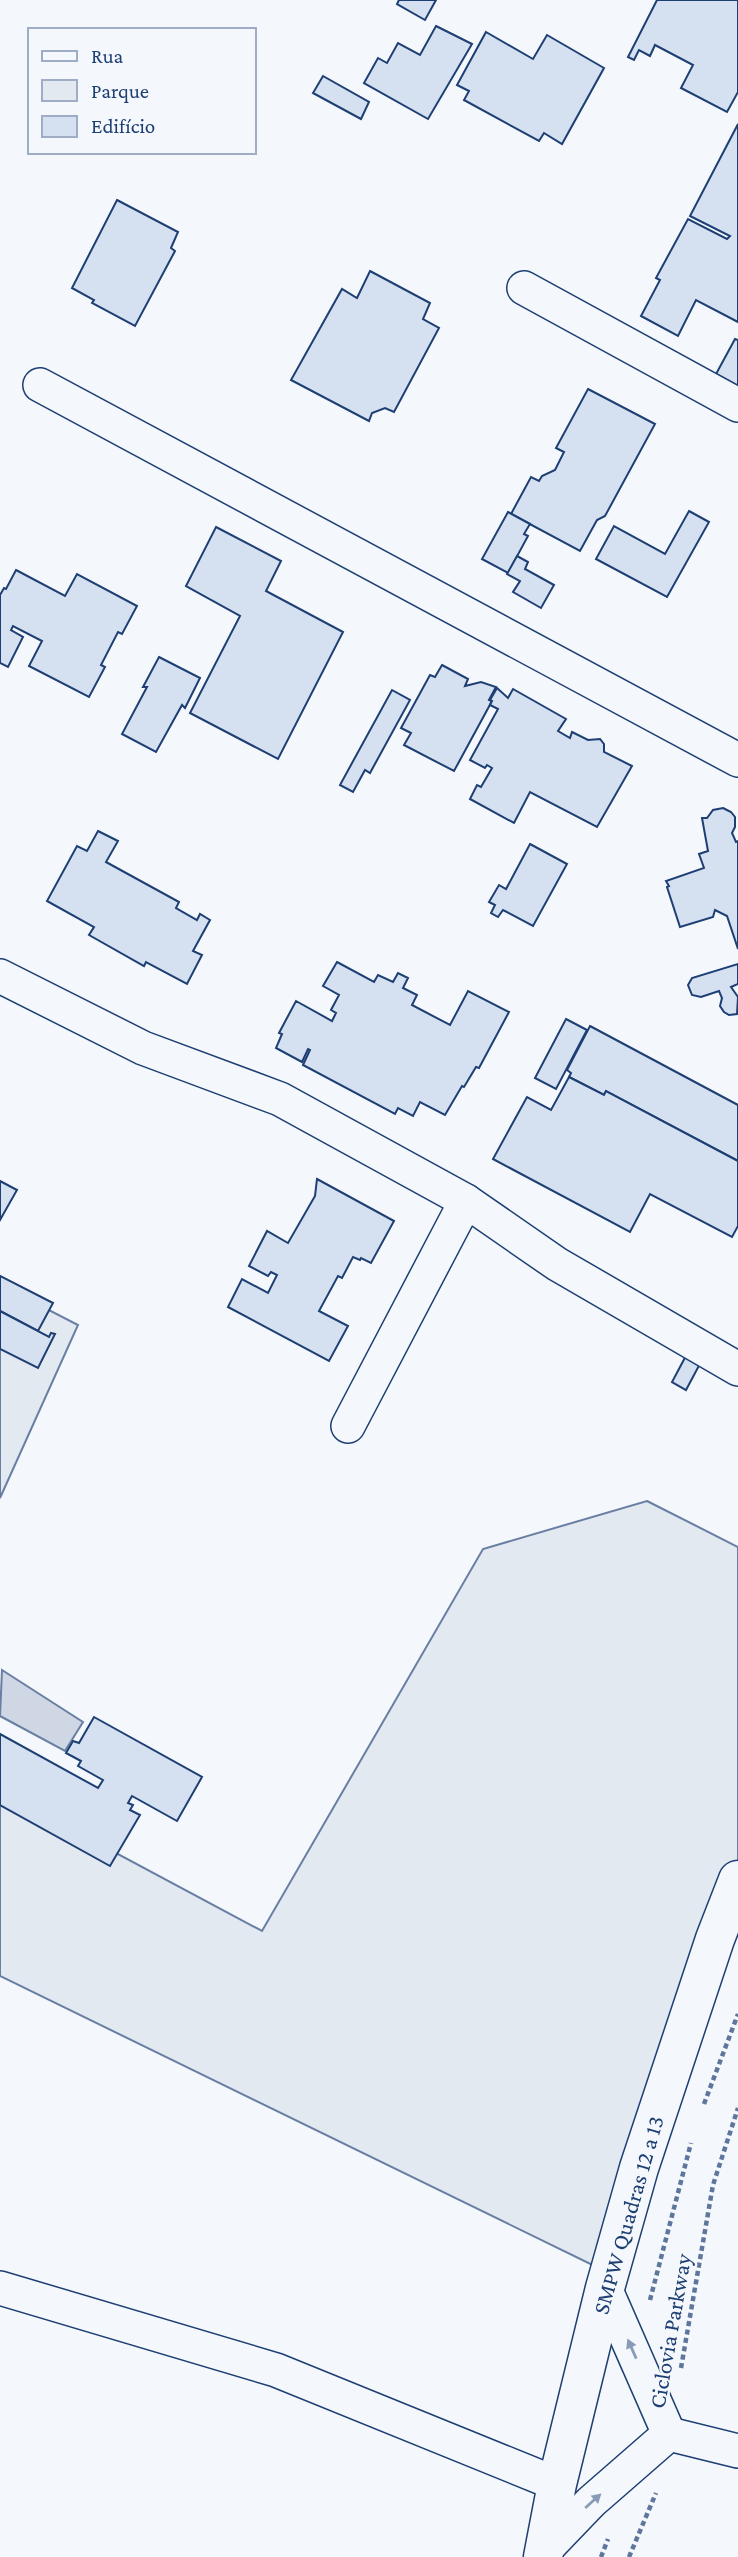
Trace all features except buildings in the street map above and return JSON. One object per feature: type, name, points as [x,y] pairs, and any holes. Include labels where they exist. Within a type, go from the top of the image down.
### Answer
[{"type":"street","points":[[524,288],[738,405]]},
{"type":"street","points":[[40,385],[738,760]]},
{"type":"street","points":[[0,976],[143,1048],[280,1100],[466,1201],[557,1264],[738,1369]]},
{"type":"street","points":[[348,1426],[466,1201]]},
{"type":"street","name":"SMPW Quadras 12 a 13","points":[[544,2554],[557,2484],[605,2288],[639,2168],[726,1932],[738,1880]]},
{"type":"street","points":[[0,2288],[276,2370],[557,2484]]},
{"type":"street","points":[[605,2288],[669,2434]]},
{"type":"street","points":[[669,2434],[738,2451]]},
{"type":"street","points":[[544,2554],[591,2502],[669,2434]]},
{"type":"path","points":[[699,2115],[738,2014]]},
{"type":"path","name":"Ciclovia Parkway","points":[[681,2369],[713,2185],[738,2108]]},
{"type":"path","points":[[648,2313],[691,2141]]},
{"type":"path","name":"Ciclovia Parkway","points":[[629,2557],[664,2475],[669,2434]]},
{"type":"path","points":[[601,2557],[609,2535]]},
{"type":"green space","points":[[0,1285],[78,1325],[0,1498]]},
{"type":"green space","points":[[647,1501],[738,1547],[738,1918],[609,2273],[0,1976],[0,1791],[262,1931],[483,1549]]},
{"type":"shaded area","points":[[2,1670],[83,1722],[65,1751],[0,1716]]}]
